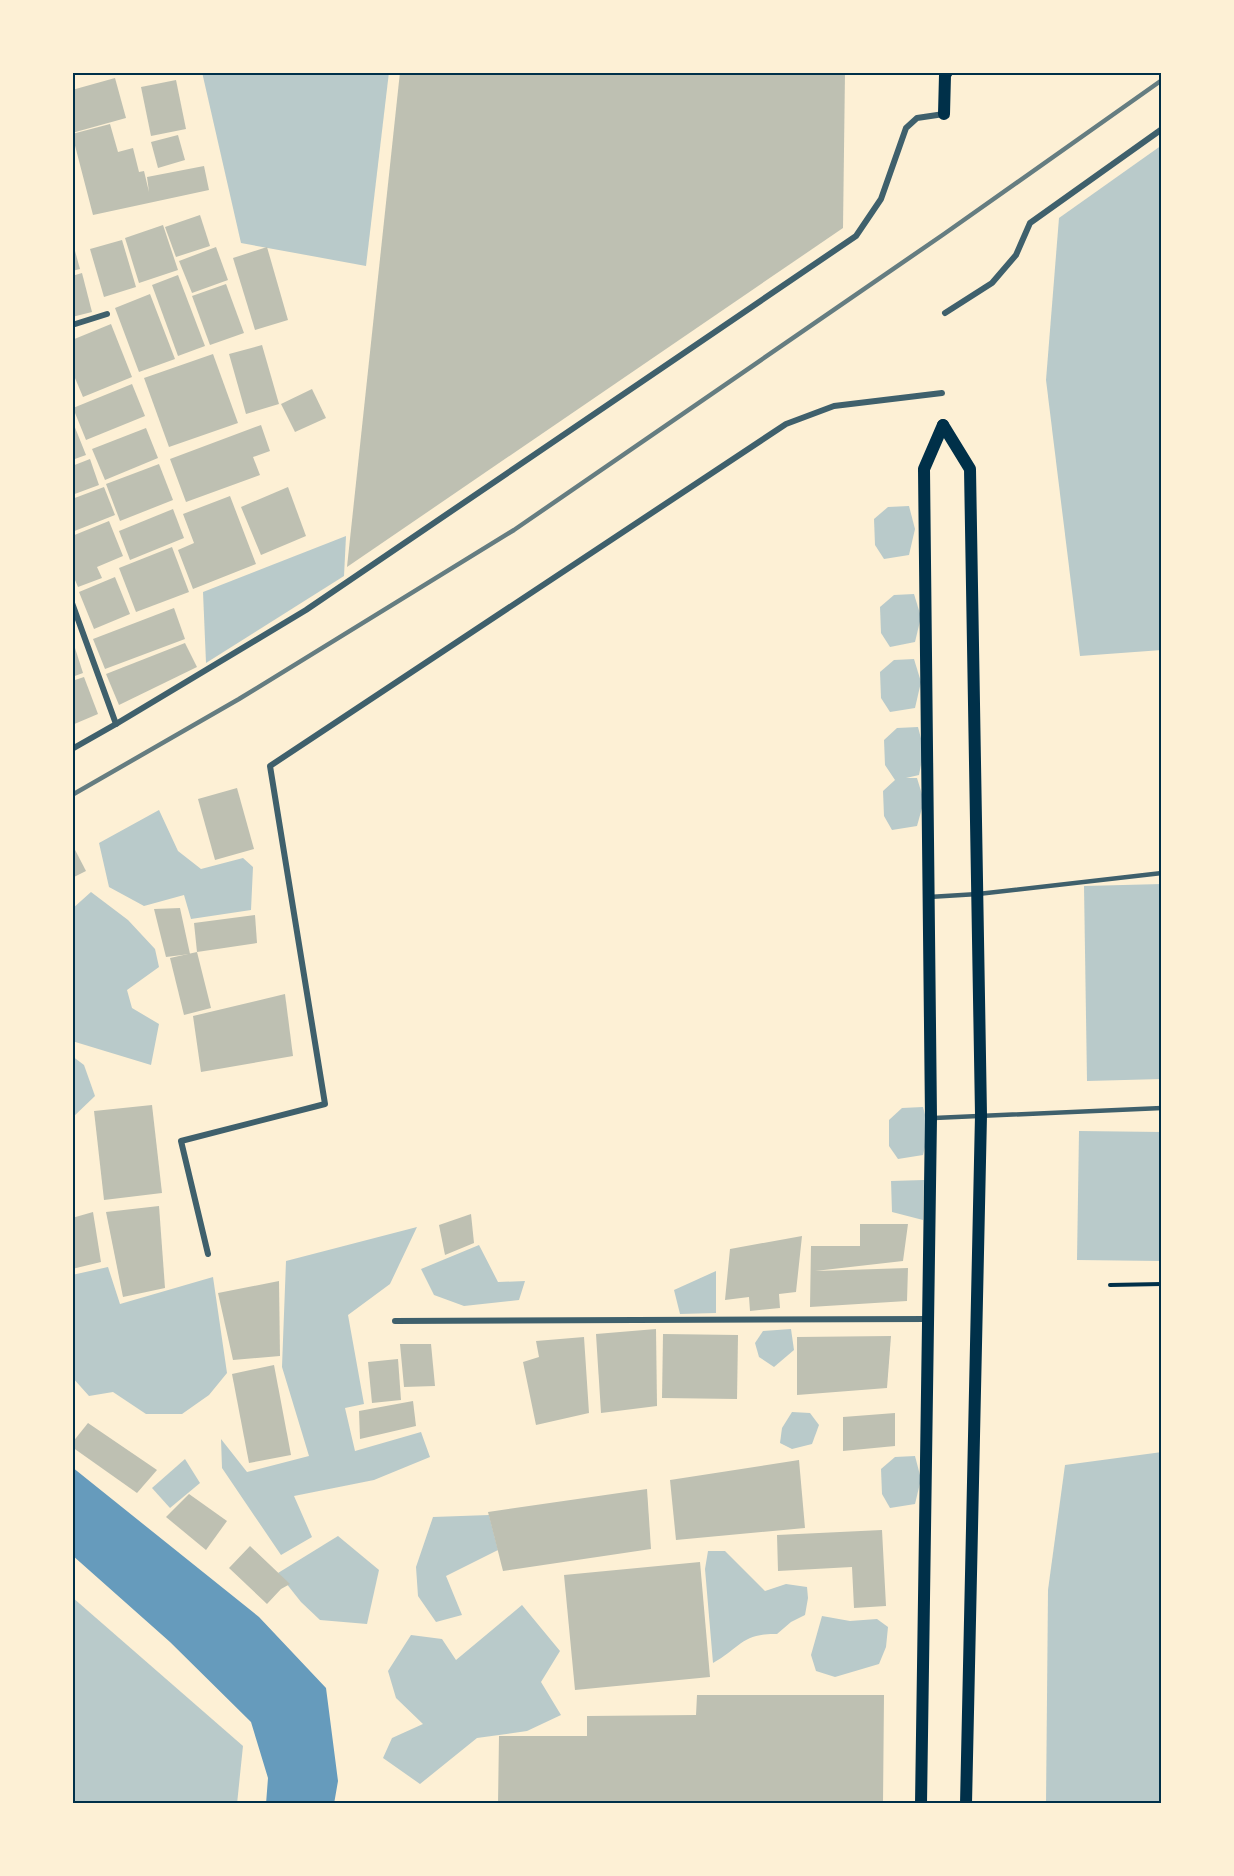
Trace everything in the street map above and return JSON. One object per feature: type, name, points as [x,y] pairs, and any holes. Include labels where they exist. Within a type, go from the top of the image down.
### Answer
[{"type":"main road","points":[[944,114],[945,73]]},
{"type":"main road","points":[[921,1804],[931,1118],[924,469],[943,425],[970,469],[978,894],[981,1115],[966,1804]]},
{"type":"street","points":[[72,749],[306,609],[856,236],[882,199],[906,128],[917,118],[944,114]]},
{"type":"street","points":[[945,313],[992,283],[1017,255],[1030,224],[1162,129]]},
{"type":"street","points":[[72,324],[107,314]]},
{"type":"street","points":[[208,1254],[181,1141],[325,1104],[270,766],[786,424],[834,406],[942,393]]},
{"type":"street","points":[[72,603],[116,724]]},
{"type":"street","points":[[395,1321],[929,1320]]},
{"type":"lane","points":[[927,897],[978,894],[1162,873]]},
{"type":"lane","points":[[931,1118],[1162,1108]]},
{"type":"path","points":[[1110,1285],[1162,1284]]},
{"type":"shaded area","points":[[202,72],[389,72],[366,266],[241,243]]},
{"type":"shaded area","points":[[1162,145],[1162,650],[1080,656],[1046,380],[1059,218]]},
{"type":"shaded area","points":[[909,506],[915,529],[909,555],[884,559],[875,545],[874,519],[888,507]]},
{"type":"shaded area","points":[[346,536],[344,576],[206,663],[203,592]]},
{"type":"shaded area","points":[[914,594],[921,617],[915,642],[890,647],[881,633],[880,607],[894,595]]},
{"type":"shaded area","points":[[914,659],[921,682],[915,708],[890,712],[881,698],[880,672],[894,660]]},
{"type":"shaded area","points":[[918,727],[924,750],[919,775],[906,778],[917,778],[924,801],[917,826],[892,830],[884,816],[883,791],[895,780],[885,765],[884,740],[897,728]]},
{"type":"shaded area","points":[[159,810],[178,851],[201,869],[243,858],[253,867],[251,910],[191,919],[184,895],[144,906],[109,887],[99,843]]},
{"type":"shaded area","points":[[1162,884],[1162,1079],[1087,1081],[1084,886]]},
{"type":"shaded area","points":[[91,892],[128,920],[155,949],[159,967],[127,990],[132,1008],[159,1024],[151,1065],[72,1041],[72,909]]},
{"type":"shaded area","points":[[72,1056],[84,1065],[95,1096],[72,1118]]},
{"type":"shaded area","points":[[923,1107],[929,1130],[923,1155],[898,1159],[889,1146],[889,1120],[902,1108]]},
{"type":"shaded area","points":[[1079,1131],[1162,1132],[1162,1261],[1077,1260]]},
{"type":"shaded area","points":[[924,1180],[923,1220],[892,1212],[891,1181]]},
{"type":"shaded area","points":[[417,1227],[390,1284],[348,1315],[364,1404],[345,1408],[355,1451],[421,1432],[430,1457],[374,1480],[294,1496],[312,1537],[281,1555],[222,1468],[221,1439],[247,1472],[309,1456],[282,1367],[286,1261]]},
{"type":"shaded area","points":[[479,1245],[498,1282],[525,1281],[519,1300],[464,1306],[434,1295],[421,1269]]},
{"type":"shaded area","points":[[108,1267],[120,1304],[213,1277],[227,1373],[209,1395],[182,1414],[146,1414],[113,1392],[89,1396],[72,1377],[72,1275]]},
{"type":"shaded area","points":[[716,1271],[716,1313],[680,1314],[674,1290]]},
{"type":"shaded area","points":[[791,1329],[794,1350],[774,1367],[759,1357],[755,1343],[763,1331]]},
{"type":"shaded area","points":[[792,1412],[810,1413],[819,1425],[812,1444],[792,1449],[780,1443],[782,1428]]},
{"type":"shaded area","points":[[1162,1452],[1162,1804],[1046,1804],[1048,1590],[1065,1465]]},
{"type":"shaded area","points":[[915,1456],[921,1479],[915,1504],[890,1508],[882,1494],[881,1469],[895,1457]]},
{"type":"shaded area","points":[[185,1459],[200,1483],[170,1508],[152,1488]]},
{"type":"shaded area","points":[[489,1515],[498,1550],[446,1576],[462,1615],[436,1622],[418,1596],[416,1567],[433,1517]]},
{"type":"shaded area","points":[[338,1536],[379,1570],[367,1624],[320,1620],[301,1602],[278,1573]]},
{"type":"shaded area","points":[[708,1551],[725,1551],[765,1591],[786,1584],[807,1587],[805,1615],[791,1622],[777,1634],[756,1636],[742,1642],[713,1663],[705,1569]]},
{"type":"shaded area","points":[[72,1597],[243,1746],[237,1804],[72,1804]]},
{"type":"shaded area","points":[[522,1605],[560,1651],[541,1682],[561,1715],[527,1731],[477,1738],[420,1784],[383,1758],[392,1738],[423,1724],[396,1698],[388,1671],[411,1635],[442,1639],[456,1660]]},
{"type":"shaded area","points":[[822,1616],[850,1621],[877,1619],[888,1627],[886,1647],[879,1664],[835,1677],[816,1671],[811,1655]]},
{"type":"water","points":[[72,1467],[259,1617],[326,1688],[338,1781],[334,1804],[266,1804],[268,1778],[251,1722],[170,1642],[72,1555]]},
{"type":"building","points":[[400,72],[845,72],[843,228],[347,567]]},
{"type":"building","points":[[115,78],[126,118],[72,133],[72,90]]},
{"type":"building","points":[[176,80],[186,129],[151,136],[141,87]]},
{"type":"building","points":[[110,124],[118,152],[133,148],[139,172],[144,171],[149,192],[147,177],[204,166],[209,190],[93,215],[72,134]]},
{"type":"building","points":[[178,135],[185,160],[158,168],[151,142]]},
{"type":"building","points":[[200,215],[210,246],[176,257],[165,227]]},
{"type":"building","points":[[163,225],[178,270],[139,283],[125,238]]},
{"type":"building","points":[[72,240],[80,269],[72,271]]},
{"type":"building","points":[[122,240],[136,287],[104,297],[90,249]]},
{"type":"building","points":[[216,247],[228,280],[192,293],[179,261]]},
{"type":"building","points":[[267,247],[288,320],[255,330],[233,258]]},
{"type":"building","points":[[82,273],[92,312],[72,317],[72,276]]},
{"type":"building","points":[[178,275],[205,346],[178,356],[152,285]]},
{"type":"building","points":[[226,284],[244,333],[210,345],[192,296]]},
{"type":"building","points":[[150,294],[175,359],[139,372],[115,308]]},
{"type":"building","points":[[111,324],[132,377],[83,397],[72,371],[72,340]]},
{"type":"building","points":[[262,345],[279,404],[246,414],[229,354]]},
{"type":"building","points":[[213,354],[238,423],[169,447],[144,378]]},
{"type":"building","points":[[132,384],[145,416],[86,440],[73,408]]},
{"type":"building","points":[[312,389],[326,418],[295,432],[281,404]]},
{"type":"building","points":[[72,420],[86,455],[72,460]]},
{"type":"building","points":[[261,425],[270,451],[253,457],[260,475],[186,502],[170,459]]},
{"type":"building","points":[[146,428],[158,458],[105,480],[92,449]]},
{"type":"building","points":[[90,459],[99,485],[72,495],[72,466]]},
{"type":"building","points":[[159,464],[173,500],[120,521],[106,484]]},
{"type":"building","points":[[104,487],[115,515],[72,532],[72,499]]},
{"type":"building","points":[[288,487],[306,536],[261,555],[241,507]]},
{"type":"building","points":[[230,496],[256,564],[193,589],[178,550],[194,543],[183,514]]},
{"type":"building","points":[[173,509],[184,538],[130,560],[119,531]]},
{"type":"building","points":[[109,521],[123,556],[97,567],[102,578],[78,587],[72,573],[72,536]]},
{"type":"building","points":[[172,547],[189,592],[136,612],[119,568]]},
{"type":"building","points":[[115,577],[130,614],[94,629],[79,592]]},
{"type":"building","points":[[174,608],[185,639],[105,669],[93,639]]},
{"type":"building","points":[[185,643],[197,667],[119,705],[106,674]]},
{"type":"building","points":[[75,648],[83,673],[72,677],[72,649]]},
{"type":"building","points":[[84,677],[98,714],[72,725],[72,681]]},
{"type":"building","points":[[237,788],[254,849],[215,860],[198,799]]},
{"type":"building","points":[[72,844],[86,871],[72,878]]},
{"type":"building","points":[[180,908],[190,954],[166,957],[154,909]]},
{"type":"building","points":[[255,915],[257,943],[197,952],[194,923]]},
{"type":"building","points":[[197,952],[211,1008],[184,1015],[170,958]]},
{"type":"building","points":[[285,994],[293,1056],[201,1072],[193,1016]]},
{"type":"building","points":[[152,1105],[162,1193],[104,1200],[94,1111]]},
{"type":"building","points":[[159,1206],[165,1288],[123,1297],[106,1212]]},
{"type":"building","points":[[93,1212],[101,1262],[72,1269],[72,1218]]},
{"type":"building","points":[[471,1214],[474,1243],[445,1255],[439,1225]]},
{"type":"building","points":[[860,1224],[908,1224],[903,1261],[815,1271],[908,1268],[907,1301],[810,1307],[811,1246],[860,1246]]},
{"type":"building","points":[[802,1236],[796,1292],[779,1294],[780,1308],[750,1311],[749,1297],[725,1300],[730,1249]]},
{"type":"building","points":[[279,1281],[280,1356],[233,1360],[218,1293]]},
{"type":"building","points":[[656,1329],[657,1406],[601,1413],[596,1334]]},
{"type":"building","points":[[663,1334],[738,1335],[737,1399],[662,1398]]},
{"type":"building","points":[[891,1336],[887,1388],[797,1395],[797,1337]]},
{"type":"building","points":[[584,1337],[589,1413],[536,1425],[523,1362],[539,1357],[536,1341]]},
{"type":"building","points":[[400,1344],[431,1344],[435,1386],[404,1387]]},
{"type":"building","points":[[398,1359],[401,1400],[372,1403],[368,1362]]},
{"type":"building","points":[[274,1365],[291,1455],[249,1463],[232,1374]]},
{"type":"building","points":[[413,1401],[416,1426],[360,1439],[359,1411]]},
{"type":"building","points":[[895,1413],[895,1446],[843,1451],[843,1417]]},
{"type":"building","points":[[88,1423],[157,1470],[137,1493],[72,1447],[72,1443]]},
{"type":"building","points":[[799,1460],[805,1528],[676,1540],[670,1480]]},
{"type":"building","points":[[647,1489],[651,1549],[503,1571],[488,1512]]},
{"type":"building","points":[[189,1494],[227,1521],[206,1550],[166,1517]]},
{"type":"building","points":[[882,1530],[886,1606],[854,1608],[852,1567],[778,1571],[777,1535]]},
{"type":"building","points":[[250,1546],[290,1584],[281,1589],[267,1604],[229,1568]]},
{"type":"building","points":[[700,1562],[710,1677],[575,1690],[564,1575]]},
{"type":"building","points":[[697,1695],[884,1695],[883,1804],[498,1804],[499,1736],[587,1736],[587,1716],[696,1715]]},
{"type":"railway","points":[[72,795],[239,699],[514,530],[944,234],[1162,80]]}]
